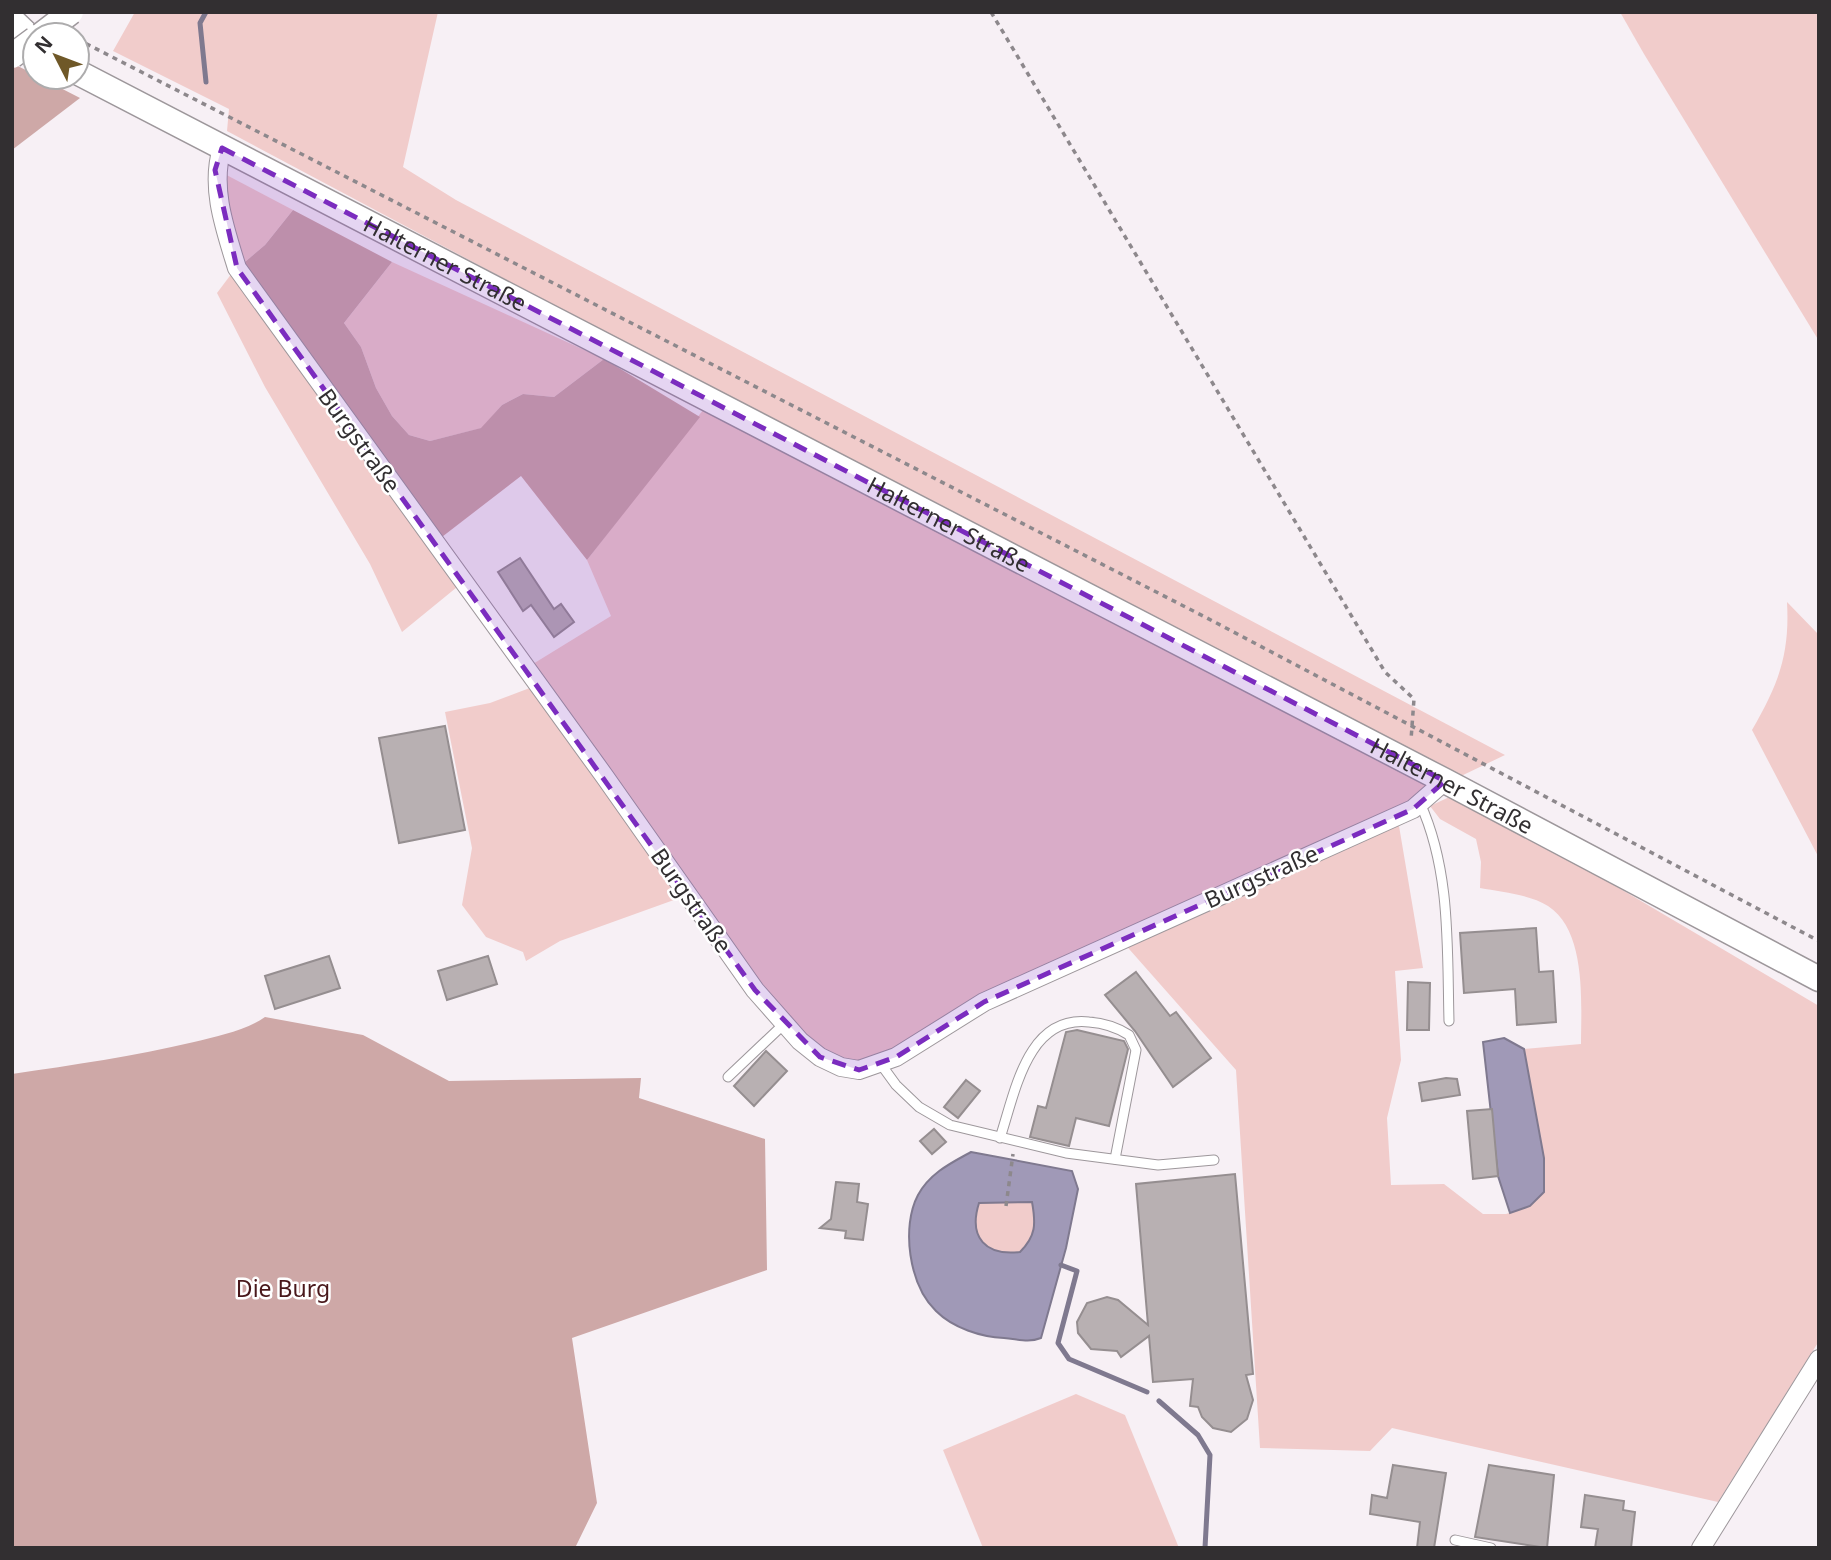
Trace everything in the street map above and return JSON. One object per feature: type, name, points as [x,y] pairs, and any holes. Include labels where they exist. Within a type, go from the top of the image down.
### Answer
[{"type":"main road","name":"Halterner Straße","points":[[91,79],[1409,762],[1819,979]]},
{"type":"street","name":"Burgstraße","points":[[222,148],[215,170],[225,229],[237,268],[598,766],[755,990],[784,1024],[820,1057],[841,1067],[859,1070],[896,1057],[984,1002],[1413,809],[1445,781]]},
{"type":"street","points":[[1702,1548],[1819,1359]]},
{"type":"lane","points":[[1420,803],[1437,849],[1446,911],[1448,1021]]},
{"type":"lane","points":[[1000,1138],[1028,1056],[1041,1038],[1073,1020],[1097,1022],[1129,1035],[1136,1050],[1115,1159]]},
{"type":"lane","points":[[728,1077],[784,1024]]},
{"type":"lane","points":[[880,1063],[896,1086],[919,1107],[950,1125],[1066,1153],[1158,1165],[1214,1160]]},
{"type":"lane","points":[[1454,1540],[1491,1548]]},
{"type":"path","points":[[991,12],[1385,671],[1413,699],[1409,762]]},
{"type":"path","points":[[91,46],[1412,726],[1819,941]]},
{"type":"path","points":[[1006,1206],[1015,1141]]},
{"type":"highlighted area","points":[[222,148],[1445,781],[1413,809],[984,1002],[896,1057],[859,1070],[820,1057],[755,990],[237,268],[215,170]]},
{"type":"shaded area","points":[[135,12],[438,12],[403,167],[456,200],[1505,755],[938,1026],[858,1068],[841,1064],[780,1016],[528,667],[611,616],[587,560],[717,392],[227,131],[229,109],[113,51]]},
{"type":"shaded area","points":[[1620,12],[1819,12],[1819,341],[1644,54]]},
{"type":"shaded area","points":[[217,170],[293,210],[265,245],[239,267]]},
{"type":"shaded area","points":[[392,262],[604,359],[554,397],[523,394],[502,405],[482,428],[430,441],[409,435],[392,416],[376,388],[361,347],[344,323]]},
{"type":"shaded area","points":[[235,269],[462,583],[402,632],[370,564],[265,387],[217,293]]},
{"type":"shaded area","points":[[1787,602],[1819,635],[1819,858],[1752,730],[1769,698],[1780,669],[1786,638]]},
{"type":"shaded area","points":[[535,686],[685,896],[560,941],[526,961],[523,952],[486,937],[462,905],[472,848],[445,712],[490,703]]},
{"type":"shaded area","points":[[1458,793],[1819,1006],[1819,1341],[1718,1502],[1392,1428],[1370,1451],[1260,1448],[1236,1070],[1122,941],[1398,820],[1423,968],[1395,971],[1401,1060],[1387,1118],[1391,1185],[1444,1184],[1483,1214],[1506,1214],[1530,1206],[1544,1192],[1544,1158],[1524,1049],[1581,1044],[1581,989],[1576,950],[1561,917],[1548,906],[1524,896],[1480,888],[1481,862],[1476,839],[1440,819],[1430,806]]},
{"type":"shaded area","points":[[1504,1038],[1524,1049],[1544,1158],[1544,1192],[1530,1206],[1510,1213],[1498,1176],[1483,1042]]},
{"type":"shaded area","points":[[971,1152],[1072,1171],[1078,1189],[1066,1248],[1041,1338],[1023,1340],[986,1336],[968,1330],[936,1311],[919,1286],[910,1255],[909,1239],[913,1208],[918,1195],[942,1169]],"holes":[[[1032,1202],[1032,1235],[1020,1252],[998,1251],[989,1247],[978,1235],[976,1215],[979,1203]]]},
{"type":"shaded area","points":[[1032,1202],[1034,1228],[1020,1252],[997,1251],[982,1242],[976,1226],[979,1203]]},
{"type":"shaded area","points":[[1076,1394],[1125,1415],[1179,1548],[983,1548],[943,1450]]},
{"type":"green space","points":[[12,63],[21,68],[21,91],[66,91],[80,98],[12,150]]},
{"type":"green space","points":[[293,210],[392,262],[344,323],[361,347],[376,388],[392,416],[409,435],[430,441],[481,428],[502,405],[523,394],[554,397],[604,359],[700,417],[587,560],[521,476],[438,540],[239,267],[265,245]]},
{"type":"green space","name":"Die Burg","points":[[265,1017],[363,1035],[449,1081],[641,1078],[639,1098],[765,1139],[767,1270],[572,1338],[597,1503],[575,1548],[12,1548],[12,1074],[194,1042],[240,1029]]},
{"type":"building","points":[[520,558],[554,609],[561,604],[574,622],[554,637],[531,605],[523,611],[498,572]]},
{"type":"building","points":[[445,726],[465,830],[399,843],[379,738]]},
{"type":"building","points":[[1536,928],[1539,972],[1553,971],[1556,1022],[1517,1025],[1515,989],[1464,993],[1460,933]]},
{"type":"building","points":[[329,956],[340,988],[275,1009],[265,976]]},
{"type":"building","points":[[488,956],[497,984],[447,1000],[438,971]]},
{"type":"building","points":[[1136,972],[1170,1016],[1176,1012],[1211,1058],[1173,1087],[1135,1031],[1105,995]]},
{"type":"building","points":[[1408,982],[1430,983],[1429,1030],[1407,1030]]},
{"type":"building","points":[[1077,1030],[1124,1041],[1128,1049],[1109,1126],[1076,1118],[1069,1146],[1030,1137],[1038,1106],[1046,1108],[1066,1032]]},
{"type":"building","points":[[766,1051],[787,1071],[754,1106],[734,1086]]},
{"type":"building","points":[[1446,1078],[1457,1079],[1460,1095],[1422,1101],[1419,1083]]},
{"type":"building","points":[[966,1080],[980,1091],[958,1118],[944,1107]]},
{"type":"building","points":[[1492,1109],[1498,1176],[1473,1179],[1467,1111]]},
{"type":"building","points":[[934,1129],[946,1142],[932,1154],[920,1141]]},
{"type":"building","points":[[1235,1174],[1253,1374],[1246,1375],[1253,1400],[1247,1419],[1231,1432],[1213,1428],[1202,1417],[1198,1407],[1190,1406],[1193,1379],[1153,1382],[1149,1336],[1121,1357],[1117,1351],[1091,1349],[1078,1333],[1077,1322],[1087,1303],[1107,1297],[1118,1300],[1148,1325],[1136,1184]]},
{"type":"building","points":[[836,1182],[859,1184],[857,1202],[868,1204],[863,1240],[845,1238],[846,1231],[820,1228],[831,1219]]},
{"type":"building","points":[[1393,1465],[1446,1473],[1434,1548],[1417,1548],[1420,1522],[1370,1514],[1372,1495],[1387,1498]]},
{"type":"building","points":[[1489,1465],[1554,1475],[1547,1548],[1475,1537]]},
{"type":"building","points":[[1585,1495],[1624,1501],[1623,1510],[1635,1512],[1631,1548],[1595,1548],[1598,1529],[1581,1527]]},
{"type":"waterway","points":[[206,12],[200,23],[206,82]]},
{"type":"waterway","points":[[1061,1265],[1077,1271],[1058,1343],[1069,1359],[1147,1392]]},
{"type":"waterway","points":[[1159,1401],[1198,1435],[1210,1455],[1205,1548]]}]
